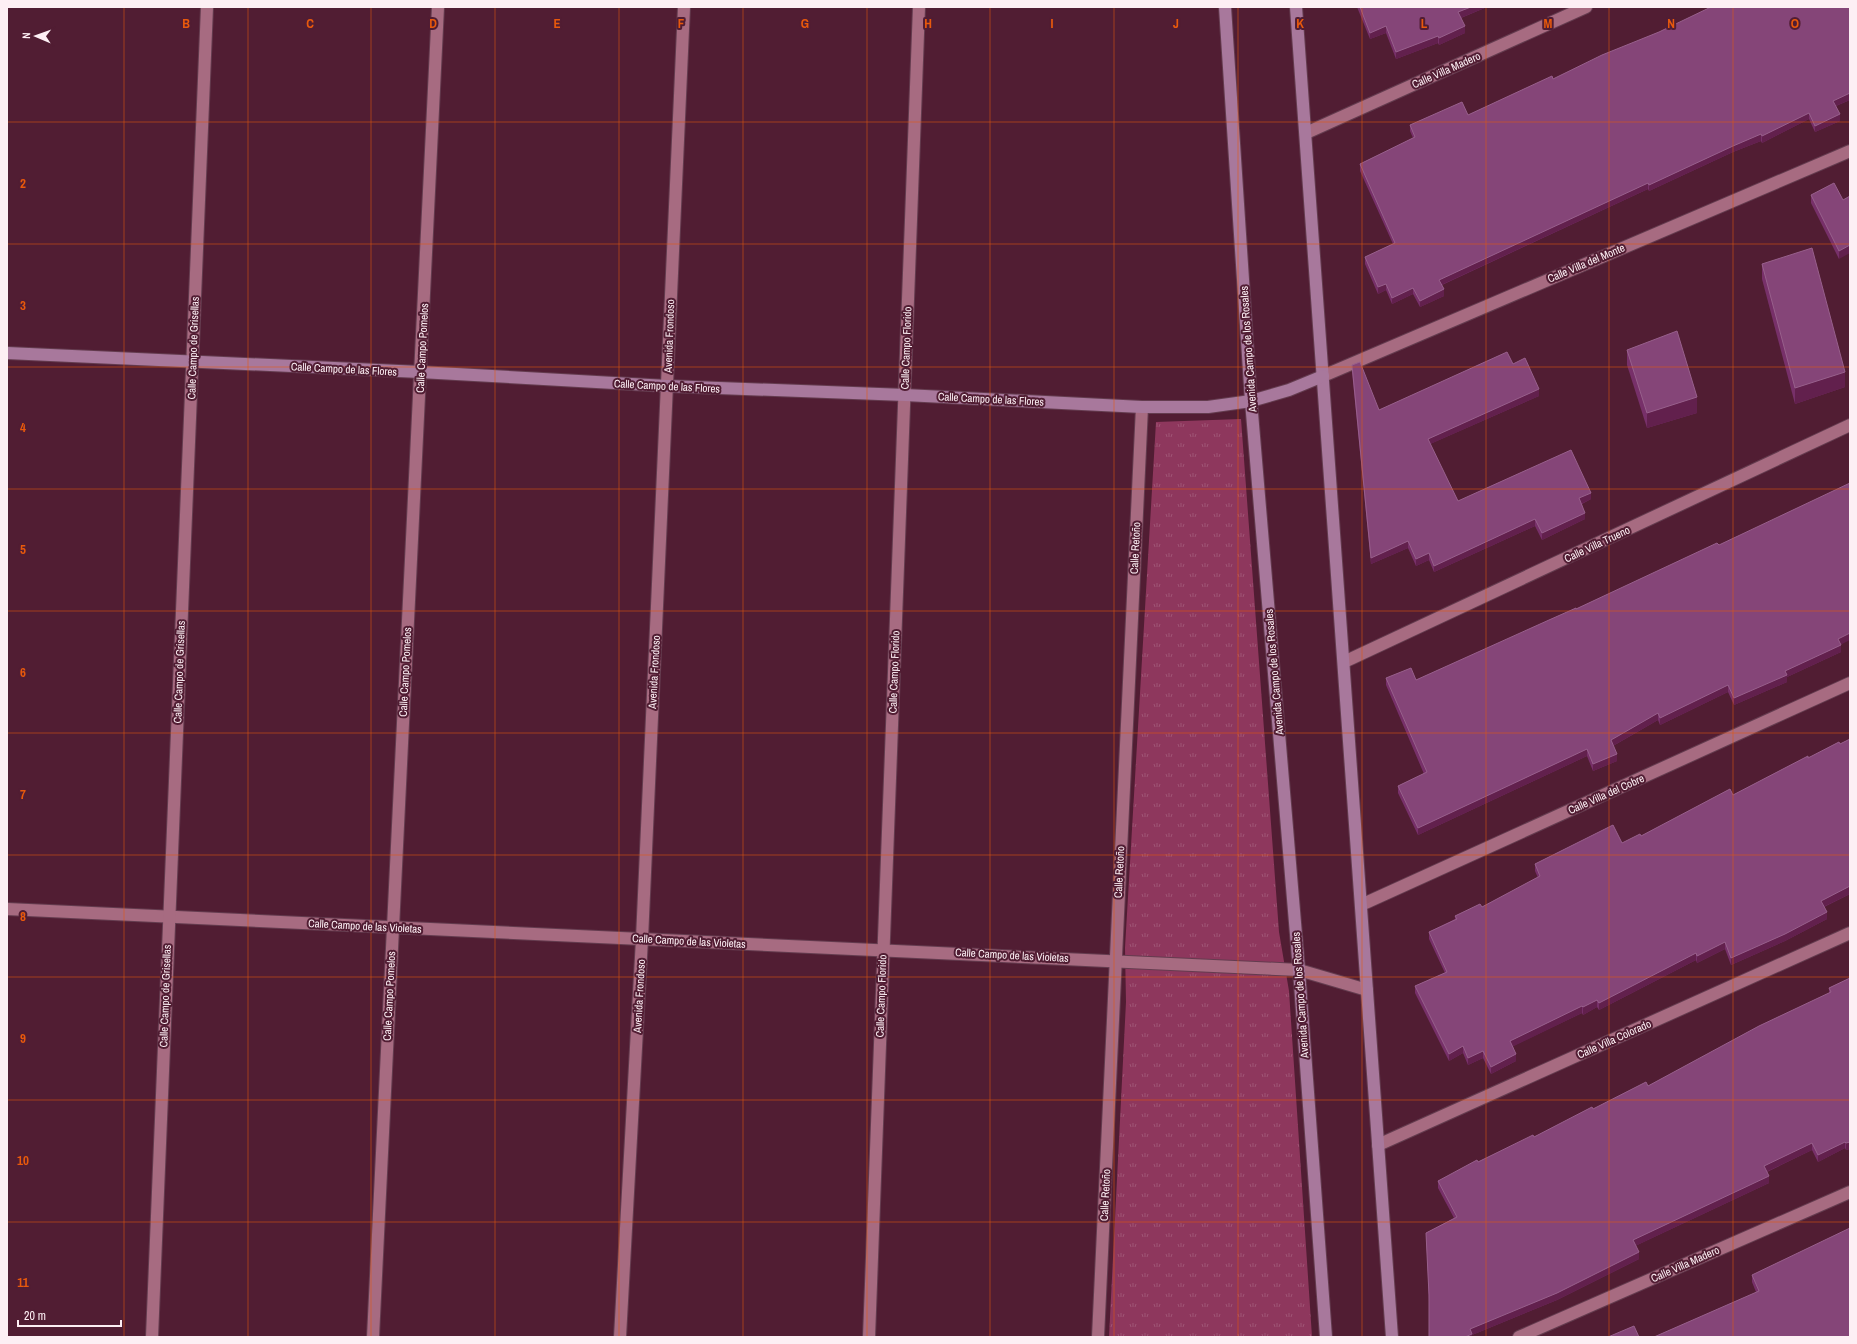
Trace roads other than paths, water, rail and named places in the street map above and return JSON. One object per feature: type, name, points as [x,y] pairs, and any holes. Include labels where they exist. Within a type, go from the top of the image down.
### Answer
[{"type":"street","name":"Calle Campo de Grisellas","points":[[152,1337],[168,917],[207,7]]},
{"type":"street","name":"Calle Campo Pomelos","points":[[373,1337],[438,7]]},
{"type":"street","name":"Avenida Frondoso","points":[[620,1337],[642,938],[684,7]]},
{"type":"street","name":"Calle Campo Florido","points":[[869,1337],[882,950],[905,395],[919,7]]},
{"type":"street","name":"Avenida Campo de los Rosales","points":[[1225,7],[1251,401],[1299,970],[1326,1337]]},
{"type":"street","points":[[1296,7],[1392,1337]]},
{"type":"street","name":"Calle Villa Madero","points":[[1306,133],[1586,7]]},
{"type":"street","name":"Calle Villa del Monte","points":[[1323,376],[1850,151]]},
{"type":"street","name":"Calle Campo de las Flores","points":[[7,353],[420,372],[667,386],[905,395],[1142,407],[1208,407],[1251,401],[1288,390],[1323,376]]},
{"type":"street","name":"Calle Retoño","points":[[1098,1337],[1142,407]]},
{"type":"street","name":"Calle Villa Trueno","points":[[1344,662],[1850,425]]},
{"type":"street","name":"Calle Villa del Cobre","points":[[1361,905],[1850,683]]},
{"type":"street","name":"Calle Campo de las Violetas","points":[[7,909],[1115,960],[1299,970],[1367,990]]},
{"type":"street","name":"Calle Villa Colorado","points":[[1378,1144],[1850,934]]},
{"type":"street","name":"Calle Villa Madero","points":[[1519,1337],[1850,1192]]}]
